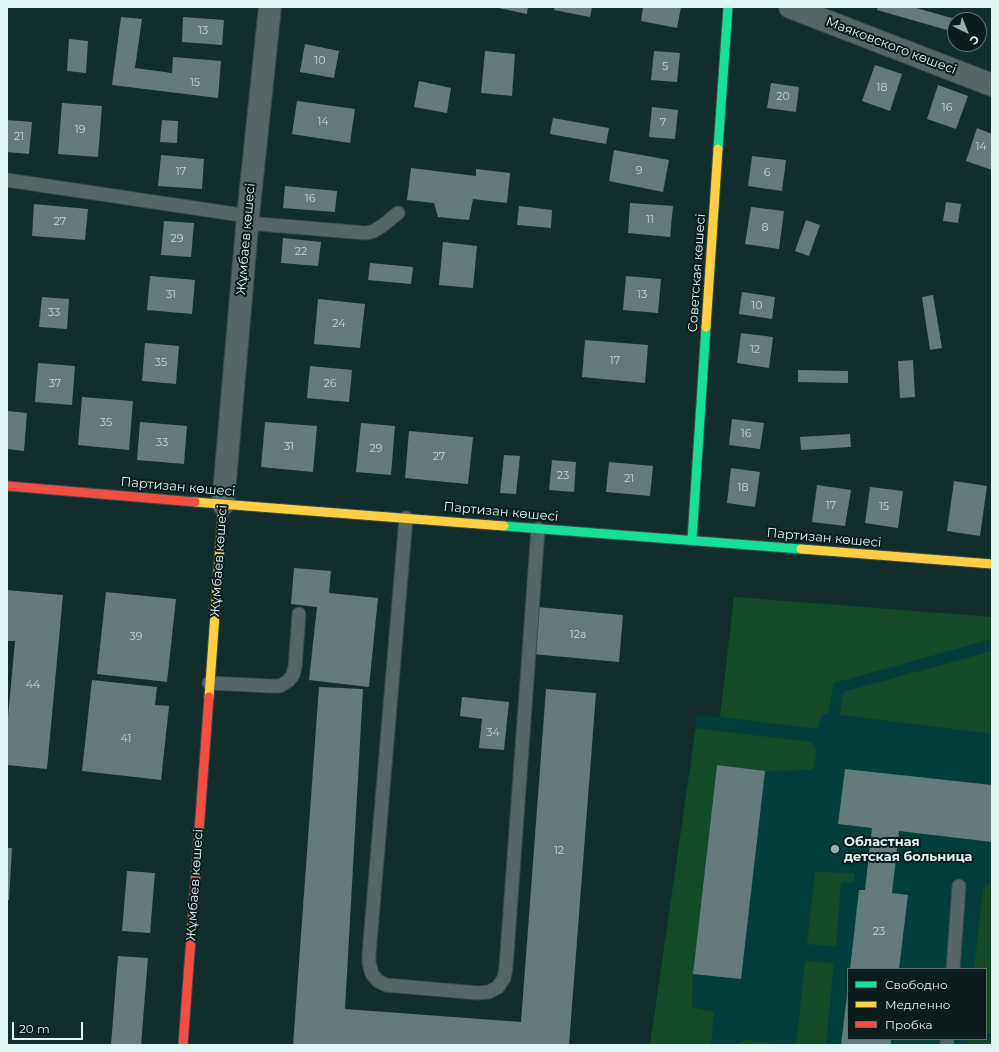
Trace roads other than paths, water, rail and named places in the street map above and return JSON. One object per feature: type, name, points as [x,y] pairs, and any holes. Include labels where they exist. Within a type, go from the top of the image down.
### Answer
[{"type":"street","name":"Жұмбаев көшесі","points":[[183,1045],[223,504],[248,219],[270,7]]},
{"type":"street","name":"Советская көшесі","points":[[692,540],[728,7]]},
{"type":"street","name":"Маяковского көшесі","points":[[790,7],[992,85]]},
{"type":"street","name":"Партизан көшесі","points":[[7,486],[992,564]]},
{"type":"lane","points":[[7,180],[248,219],[366,233],[374,231],[398,213]]},
{"type":"lane","points":[[406,518],[369,963],[372,974],[378,981],[386,985],[489,992],[498,988],[504,978],[538,529]]},
{"type":"lane","points":[[210,683],[280,686],[288,681],[293,675],[295,667],[298,614]]},
{"type":"lane","points":[[953,968],[959,886]]},
{"type":"place","name":"Областная детская больница","points":[[835,849]]}]
